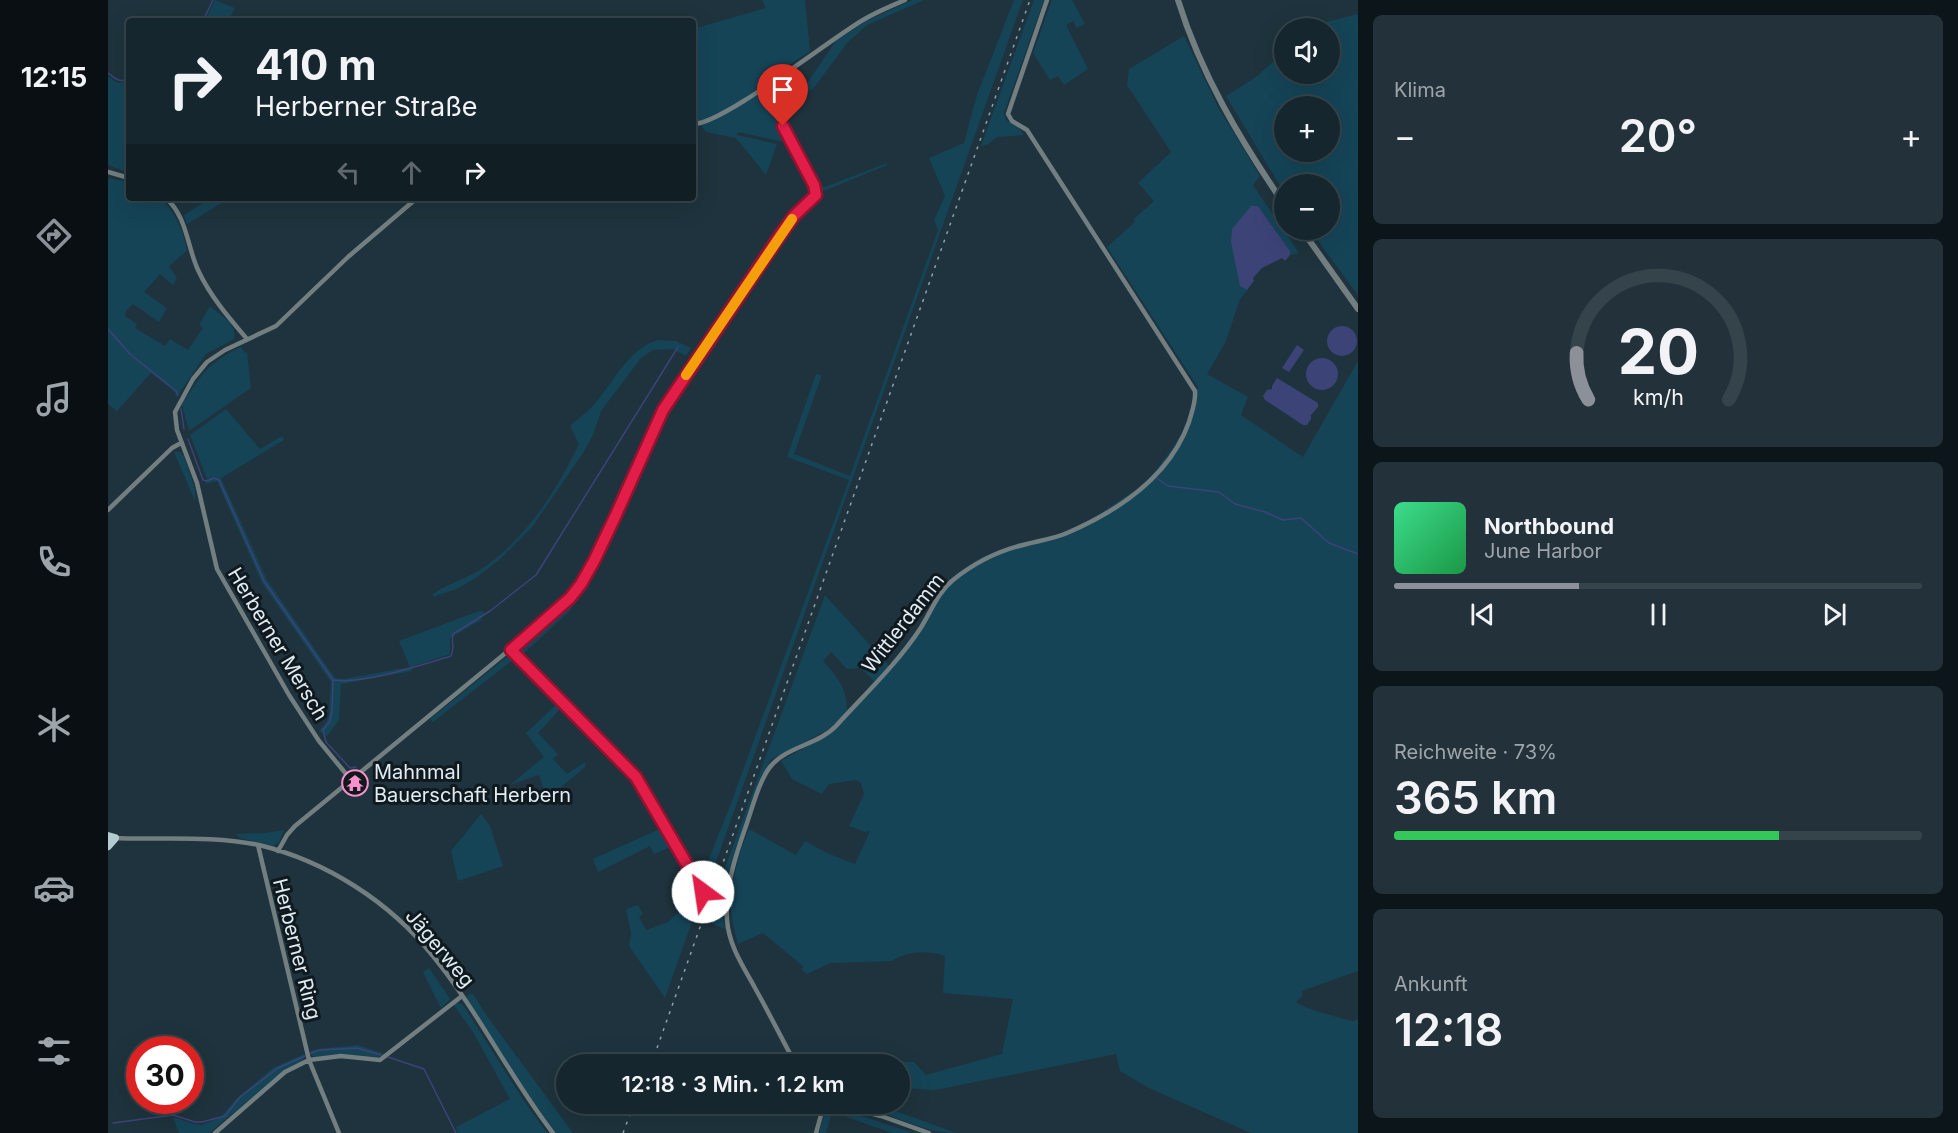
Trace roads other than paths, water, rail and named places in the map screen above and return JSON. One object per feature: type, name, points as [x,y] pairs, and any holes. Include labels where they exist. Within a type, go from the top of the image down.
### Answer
[{"type":"main road","points":[[108,846],[110,838]]},
{"type":"street","points":[[696,123],[709,121],[864,19],[905,0]]},
{"type":"street","name":"Wittlerdamm","points":[[789,1054],[735,952],[728,922],[727,902],[738,849],[761,785],[770,767],[783,755],[831,732],[892,665],[920,629],[940,594],[952,581],[980,562],[999,553],[1064,534],[1092,521],[1119,504],[1159,473],[1177,448],[1196,400],[1195,391],[1027,130],[1012,121],[1008,114],[1047,0]]},
{"type":"street","points":[[1178,0],[1193,43],[1219,98],[1274,189]]},
{"type":"street","points":[[279,851],[287,836],[296,826],[511,650],[570,598],[581,584],[663,410],[781,234],[794,216],[816,195],[814,185],[762,88]]},
{"type":"street","points":[[108,172],[126,177]]},
{"type":"street","points":[[168,201],[180,216],[199,273],[222,310],[247,339]]},
{"type":"street","name":"Herberner Mersch","points":[[351,780],[319,741],[289,695],[217,569],[197,483],[174,421],[175,412],[193,379],[207,362],[225,350],[276,326],[348,257],[413,201]]},
{"type":"street","points":[[1309,240],[1358,309]]},
{"type":"street","points":[[108,510],[172,448],[181,443]]},
{"type":"street","points":[[511,650],[636,777],[703,892]]},
{"type":"street","name":"Jägerweg","points":[[110,838],[217,840],[258,845],[309,862],[333,874],[377,902],[416,936],[432,955],[553,1133]]},
{"type":"street","name":"Herberner Ring","points":[[258,845],[309,1060],[339,1133]]},
{"type":"street","points":[[714,897],[727,902]]},
{"type":"street","points":[[215,1133],[285,1072],[309,1060],[341,1056],[380,1060],[462,996]]},
{"type":"street","points":[[816,1133],[821,1114]]},
{"type":"street","points":[[874,1114],[929,1133]]},
{"type":"water","points":[[1251,206],[1258,206],[1274,228],[1274,240],[1282,240],[1290,251],[1290,255],[1285,261],[1282,258],[1262,268],[1253,278],[1254,281],[1247,290],[1240,286],[1231,242],[1232,229]]},
{"type":"water","points":[[1342,326],[1353,330],[1357,341],[1353,352],[1342,356],[1331,352],[1327,341],[1331,330]]},
{"type":"water","points":[[1297,345],[1304,350],[1289,372],[1282,368]]},
{"type":"water","points":[[1322,358],[1333,363],[1338,374],[1333,385],[1322,390],[1311,385],[1306,374],[1311,363]]},
{"type":"water","points":[[1277,378],[1318,403],[1307,425],[1303,425],[1265,400],[1263,396],[1267,390],[1272,389]]},
{"type":"waterway","points":[[204,18],[213,0]]},
{"type":"waterway","points":[[108,73],[116,79],[126,80]]},
{"type":"waterway","points":[[108,329],[130,354],[178,395]]},
{"type":"waterway","points":[[333,680],[345,681],[375,677],[451,656],[453,634],[490,611],[536,575],[678,347]]},
{"type":"waterway","points":[[181,409],[184,429]]},
{"type":"waterway","points":[[188,439],[203,480],[214,478],[219,480],[264,581],[333,680],[332,711],[330,721],[323,730],[326,742],[350,768],[356,767]]},
{"type":"waterway","points":[[1155,477],[1168,486],[1219,492],[1235,504],[1265,512],[1283,520],[1301,518],[1329,543],[1358,554]]},
{"type":"waterway","points":[[309,1054],[319,1050],[357,1048],[381,1055]]},
{"type":"waterway","points":[[113,1123],[173,1115],[202,1122],[225,1116],[240,1097],[278,1068],[305,1056]]},
{"type":"waterway","points":[[388,1057],[424,1069],[456,1133]]},
{"type":"tunnel","points":[[703,892],[714,897]]},
{"type":"railway","points":[[655,1054],[1030,0]]},
{"type":"railway","points":[[623,1133],[630,1114]]},
{"type":"place","name":"Mahnmal Bauerschaft Herbern","points":[[355,783]]}]
